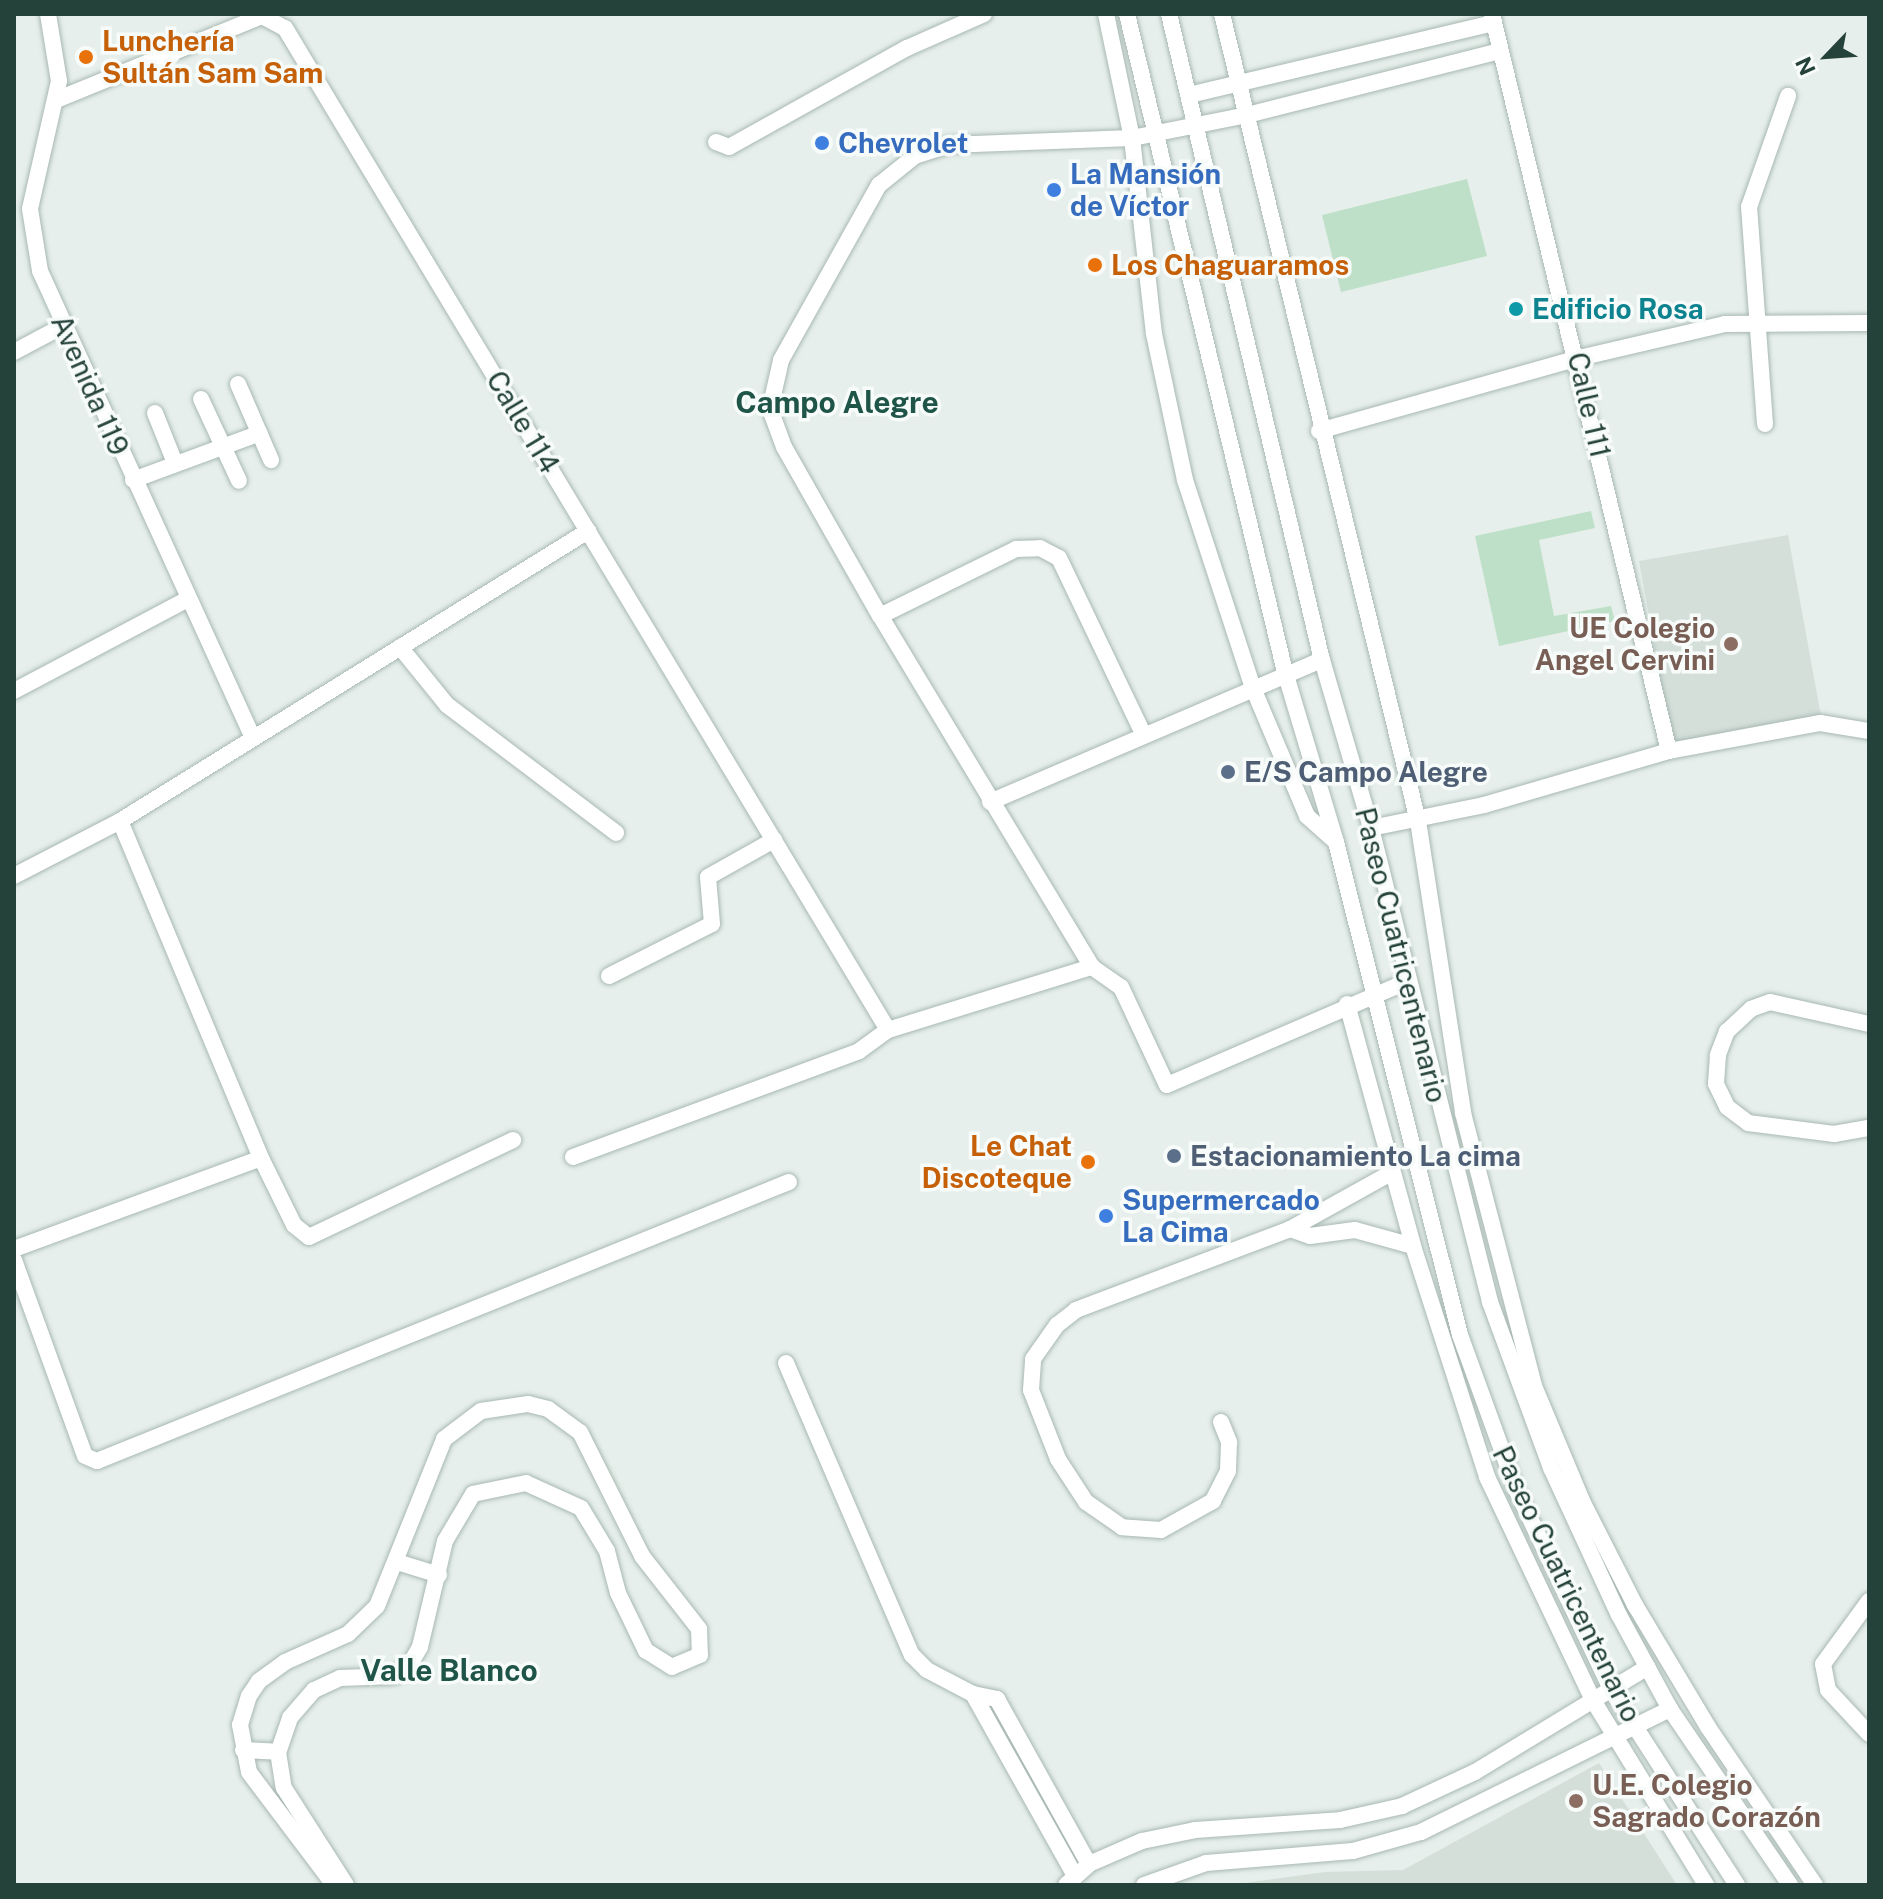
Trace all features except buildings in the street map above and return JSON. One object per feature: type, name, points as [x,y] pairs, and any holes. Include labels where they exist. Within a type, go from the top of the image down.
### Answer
[{"type":"street","name":"Avenida 119","points":[[48,14],[59,81],[33,184],[30,235],[63,326],[253,738]]},
{"type":"street","points":[[716,142],[729,147],[907,48],[984,14]]},
{"type":"street","name":"Paseo Cuatricentenario","points":[[1106,14],[1132,138],[1154,334],[1174,432],[1253,688],[1307,816],[1336,842]]},
{"type":"street","name":"Paseo Cuatricentenario","points":[[1127,14],[1285,672],[1336,842],[1460,1335],[1516,1489],[1612,1691],[1737,1885]]},
{"type":"street","name":"Paseo Cuatricentenario","points":[[1169,14],[1322,660],[1371,828],[1406,982],[1490,1302],[1530,1415],[1619,1615],[1670,1709],[1790,1885]]},
{"type":"street","name":"Paseo Cuatricentenario","points":[[1222,14],[1241,84],[1319,431],[1418,821],[1463,1113],[1534,1386],[1582,1501],[1635,1605],[1717,1741],[1815,1885]]},
{"type":"street","name":"Calle 114","points":[[56,100],[262,16],[275,19],[314,73],[888,1030]]},
{"type":"street","points":[[1189,95],[1493,18]]},
{"type":"street","name":"Calle 111","points":[[1493,18],[1579,358],[1669,751]]},
{"type":"street","points":[[1406,982],[1373,992],[1167,1085],[1121,987],[1092,967],[880,616],[775,428],[770,392],[781,360],[879,185],[915,156],[979,141],[1132,138],[1247,115],[1500,51]]},
{"type":"street","points":[[1765,424],[1749,207],[1788,96]]},
{"type":"street","points":[[1319,431],[1579,358],[1725,324],[1869,323]]},
{"type":"street","points":[[14,352],[63,326]]},
{"type":"street","points":[[238,384],[271,460]]},
{"type":"street","points":[[201,399],[239,481]]},
{"type":"street","points":[[155,413],[175,463]]},
{"type":"street","points":[[133,480],[260,433]]},
{"type":"street","points":[[14,876],[120,821],[588,531]]},
{"type":"street","points":[[880,616],[1016,549],[1040,548],[1059,558],[1143,733]]},
{"type":"street","points":[[14,691],[188,599]]},
{"type":"street","points":[[400,647],[447,705],[616,833]]},
{"type":"street","points":[[990,802],[1285,672],[1322,660]]},
{"type":"street","points":[[1371,828],[1418,821],[1669,751],[1820,723],[1869,731]]},
{"type":"street","points":[[120,821],[261,1158],[294,1225],[309,1237],[513,1140]]},
{"type":"street","points":[[609,976],[712,924],[708,877],[774,840]]},
{"type":"street","points":[[573,1157],[859,1051],[888,1030],[1092,967]]},
{"type":"street","points":[[1869,1024],[1770,1002],[1751,1009],[1727,1031],[1718,1055],[1716,1084],[1727,1107],[1748,1123],[1834,1134],[1869,1128]]},
{"type":"street","name":"Paseo Cuatricentenario","points":[[1347,1004],[1391,1173],[1478,1453],[1519,1553],[1594,1702],[1706,1885]]},
{"type":"street","points":[[14,1249],[261,1158]]},
{"type":"street","points":[[1221,1422],[1229,1442],[1228,1471],[1213,1501],[1161,1530],[1122,1527],[1086,1502],[1058,1459],[1031,1390],[1033,1359],[1057,1325],[1076,1310],[1290,1229],[1391,1173]]},
{"type":"street","points":[[14,1260],[85,1456],[97,1461],[789,1182]]},
{"type":"street","points":[[1290,1229],[1310,1236],[1355,1230],[1413,1246]]},
{"type":"street","points":[[786,1363],[912,1655],[927,1670],[973,1694],[997,1699],[1007,1709],[1089,1864]]},
{"type":"street","points":[[1530,1415],[1534,1386]]},
{"type":"street","points":[[1478,1453],[1479,1390]]},
{"type":"street","points":[[334,1885],[314,1853],[264,1798],[243,1750],[243,1708],[259,1681],[365,1620],[397,1562],[444,1439],[481,1411],[528,1404],[548,1409],[580,1432],[625,1528],[693,1618],[703,1646],[685,1666],[672,1667],[646,1651],[618,1593],[593,1521],[562,1495],[526,1483],[473,1494],[445,1541],[439,1575],[410,1664],[394,1676],[340,1678],[314,1690],[290,1718],[278,1752],[284,1788],[346,1885]]},
{"type":"street","points":[[397,1562],[439,1575]]},
{"type":"street","points":[[1869,1601],[1823,1664],[1828,1690],[1869,1734]]},
{"type":"street","points":[[1619,1615],[1635,1605]]},
{"type":"street","points":[[973,1694],[1070,1881],[1089,1864],[1142,1841],[1195,1830],[1340,1820],[1402,1806],[1475,1772],[1648,1667]]},
{"type":"street","points":[[1144,1885],[1206,1863],[1353,1851],[1421,1832],[1616,1740],[1670,1709]]},
{"type":"street","points":[[1710,1769],[1717,1741]]},
{"type":"street","points":[[243,1750],[278,1752]]},
{"type":"shaded area","name":"UE Colegio Angel Cervini","points":[[1788,535],[1823,727],[1674,753],[1639,561]]},
{"type":"shaded area","name":"U.E. Colegio Sagrado Corazón","points":[[1599,1763],[1677,1885],[1231,1885],[1325,1872],[1403,1870]]},
{"type":"green space","points":[[1467,179],[1487,256],[1341,292],[1322,215]]},
{"type":"green space","points":[[1591,511],[1595,528],[1539,540],[1554,616],[1611,606],[1615,621],[1499,646],[1475,536]]},
{"type":"place","name":"Lunchería Sultán Sam Sam","points":[[86,57]]},
{"type":"place","name":"Chevrolet","points":[[822,143]]},
{"type":"place","name":"La Mansión de Víctor","points":[[1054,190]]},
{"type":"place","name":"Los Chaguaramos","points":[[1095,265]]},
{"type":"place","name":"Edificio Rosa","points":[[1516,309]]},
{"type":"place","name":"UE Colegio Angel Cervini","points":[[1731,644]]},
{"type":"place","name":"E/S Campo Alegre","points":[[1228,772]]},
{"type":"place","name":"Estacionamiento La cima","points":[[1174,1156]]},
{"type":"place","name":"Le Chat Discoteque","points":[[1088,1162]]},
{"type":"place","name":"Supermercado La Cima","points":[[1106,1216]]},
{"type":"place","name":"U.E. Colegio Sagrado Corazón","points":[[1576,1801]]},
{"type":"district","name":"Campo Alegre","points":[[837,402]]},
{"type":"district","name":"Valle Blanco","points":[[449,1670]]}]
